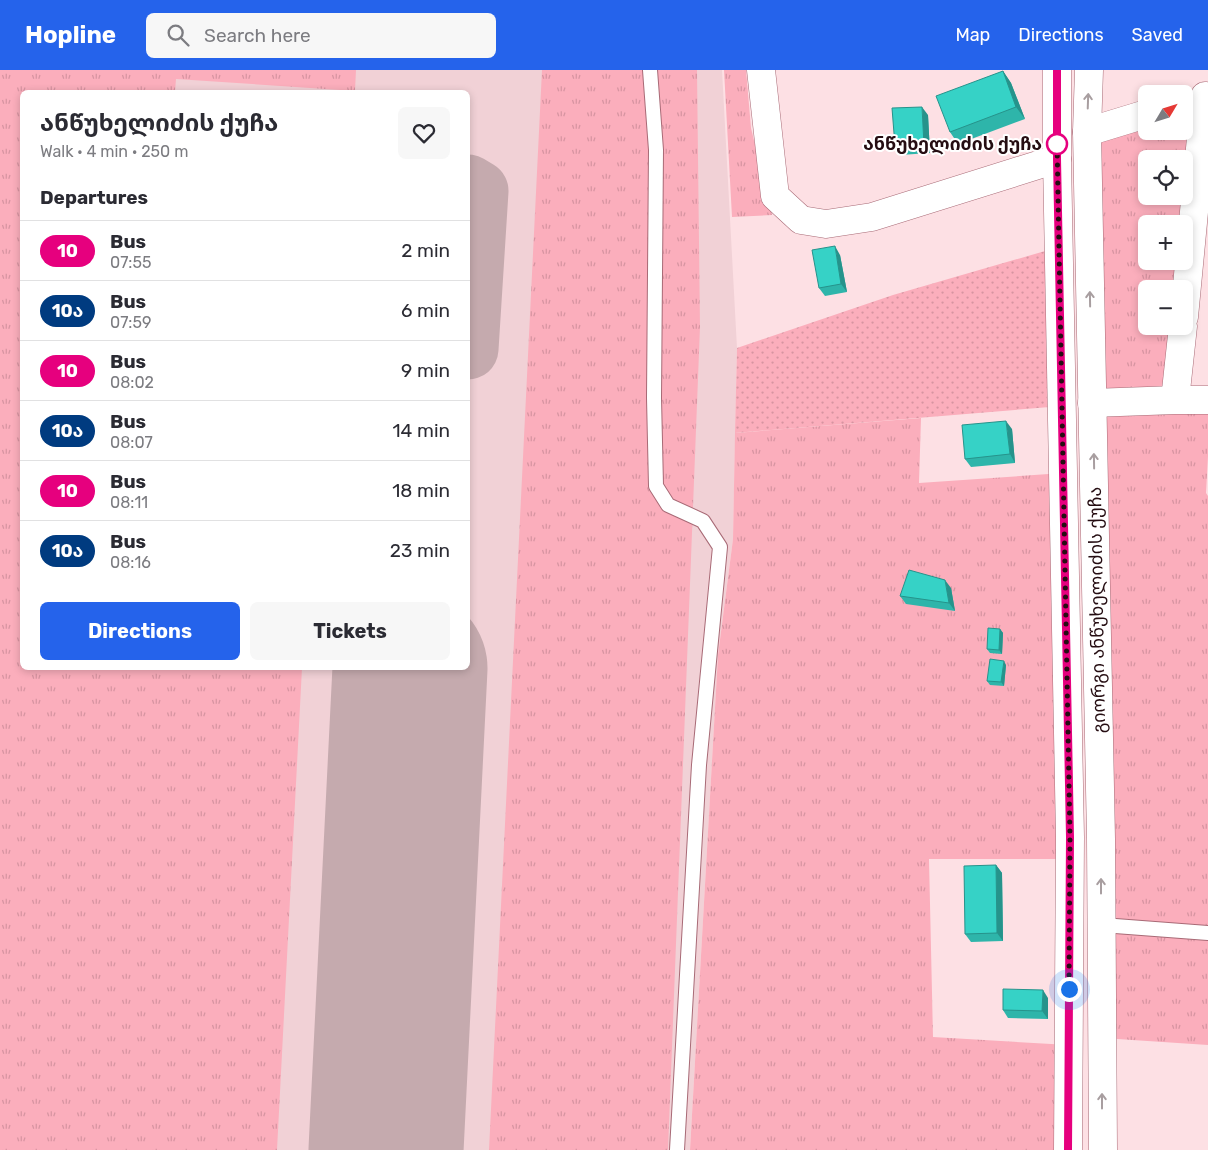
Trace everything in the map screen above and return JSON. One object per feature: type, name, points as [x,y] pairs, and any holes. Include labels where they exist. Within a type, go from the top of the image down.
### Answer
[{"type":"main road","points":[[761,70],[775,196],[801,220],[826,224],[872,217],[1057,159]]},
{"type":"main road","name":"გიორგი ანწუხელიძის ქუჩა","points":[[1057,70],[1057,159],[1070,837],[1068,1150]]},
{"type":"main road","name":"გიორგი ანწუხელიძის ქუჩა","points":[[1089,70],[1087,132],[1092,403],[1100,632],[1103,1150]]},
{"type":"main road","points":[[1187,280],[1199,98]]},
{"type":"main road","points":[[1087,132],[1138,116]]},
{"type":"main road","points":[[1175,400],[1182,335]]},
{"type":"main road","points":[[1092,403],[1208,400]]},
{"type":"lane","points":[[650,70],[656,150],[654,398],[656,486],[668,505],[702,521],[720,547],[699,765],[677,1150]]},
{"type":"lane","points":[[1102,925],[1208,933]]},
{"type":"shaded area","points":[[0,70],[722,70],[737,348],[733,539],[718,655],[690,1150],[0,1150]]},
{"type":"green space","points":[[0,70],[356,70],[355,90],[176,79],[175,90],[20,90],[20,670],[302,670],[277,1150],[0,1150]]},
{"type":"green space","points":[[542,70],[697,70],[700,327],[668,1150],[489,1150]]},
{"type":"green space","points":[[724,70],[746,70],[751,128],[772,215],[732,217]]},
{"type":"green space","points":[[1205,96],[1192,215],[1138,215],[1138,270],[1186,270],[1185,280],[1138,280],[1138,335],[1179,335],[1172,401],[1208,403],[1206,493],[1208,496],[1208,1045],[1102,1038],[1087,132],[1138,116],[1138,140],[1193,140],[1193,100]]},
{"type":"green space","points":[[1059,247],[1062,406],[735,433],[737,348],[893,295]]},
{"type":"green space","points":[[921,418],[919,483],[1063,473],[1070,859],[929,859],[933,1037],[1069,1045],[1068,1150],[690,1150],[718,655],[733,539],[735,433]]},
{"type":"building","points":[[1003,71],[1016,107],[950,132],[936,96]]},
{"type":"building","points":[[922,107],[924,145],[895,146],[892,108]]},
{"type":"building","points":[[835,246],[841,284],[819,288],[812,250]]},
{"type":"building","points":[[1006,421],[1010,454],[965,459],[962,425]]},
{"type":"building","points":[[909,570],[945,580],[949,603],[900,596]]},
{"type":"building","points":[[988,628],[1000,629],[999,650],[987,649]]},
{"type":"building","points":[[990,659],[1004,661],[1001,682],[987,681]]},
{"type":"building","points":[[996,865],[997,933],[965,934],[964,866]]},
{"type":"building","points":[[1003,989],[1043,990],[1042,1011],[1003,1010]]},
{"type":"taxiway","points":[[470,186],[478,191],[470,317]]},
{"type":"runway","points":[[386,1150],[410,670]]},
{"type":"bus line","name":"10","points":[[1057,70],[1057,159],[1070,837],[1068,1150]]},
{"type":"place","name":"ანწუხელიძის ქუჩა","points":[[1057,144]]},
{"type":"route","points":[[1057,144],[1057,141],[1070,837],[1069,989]]}]
